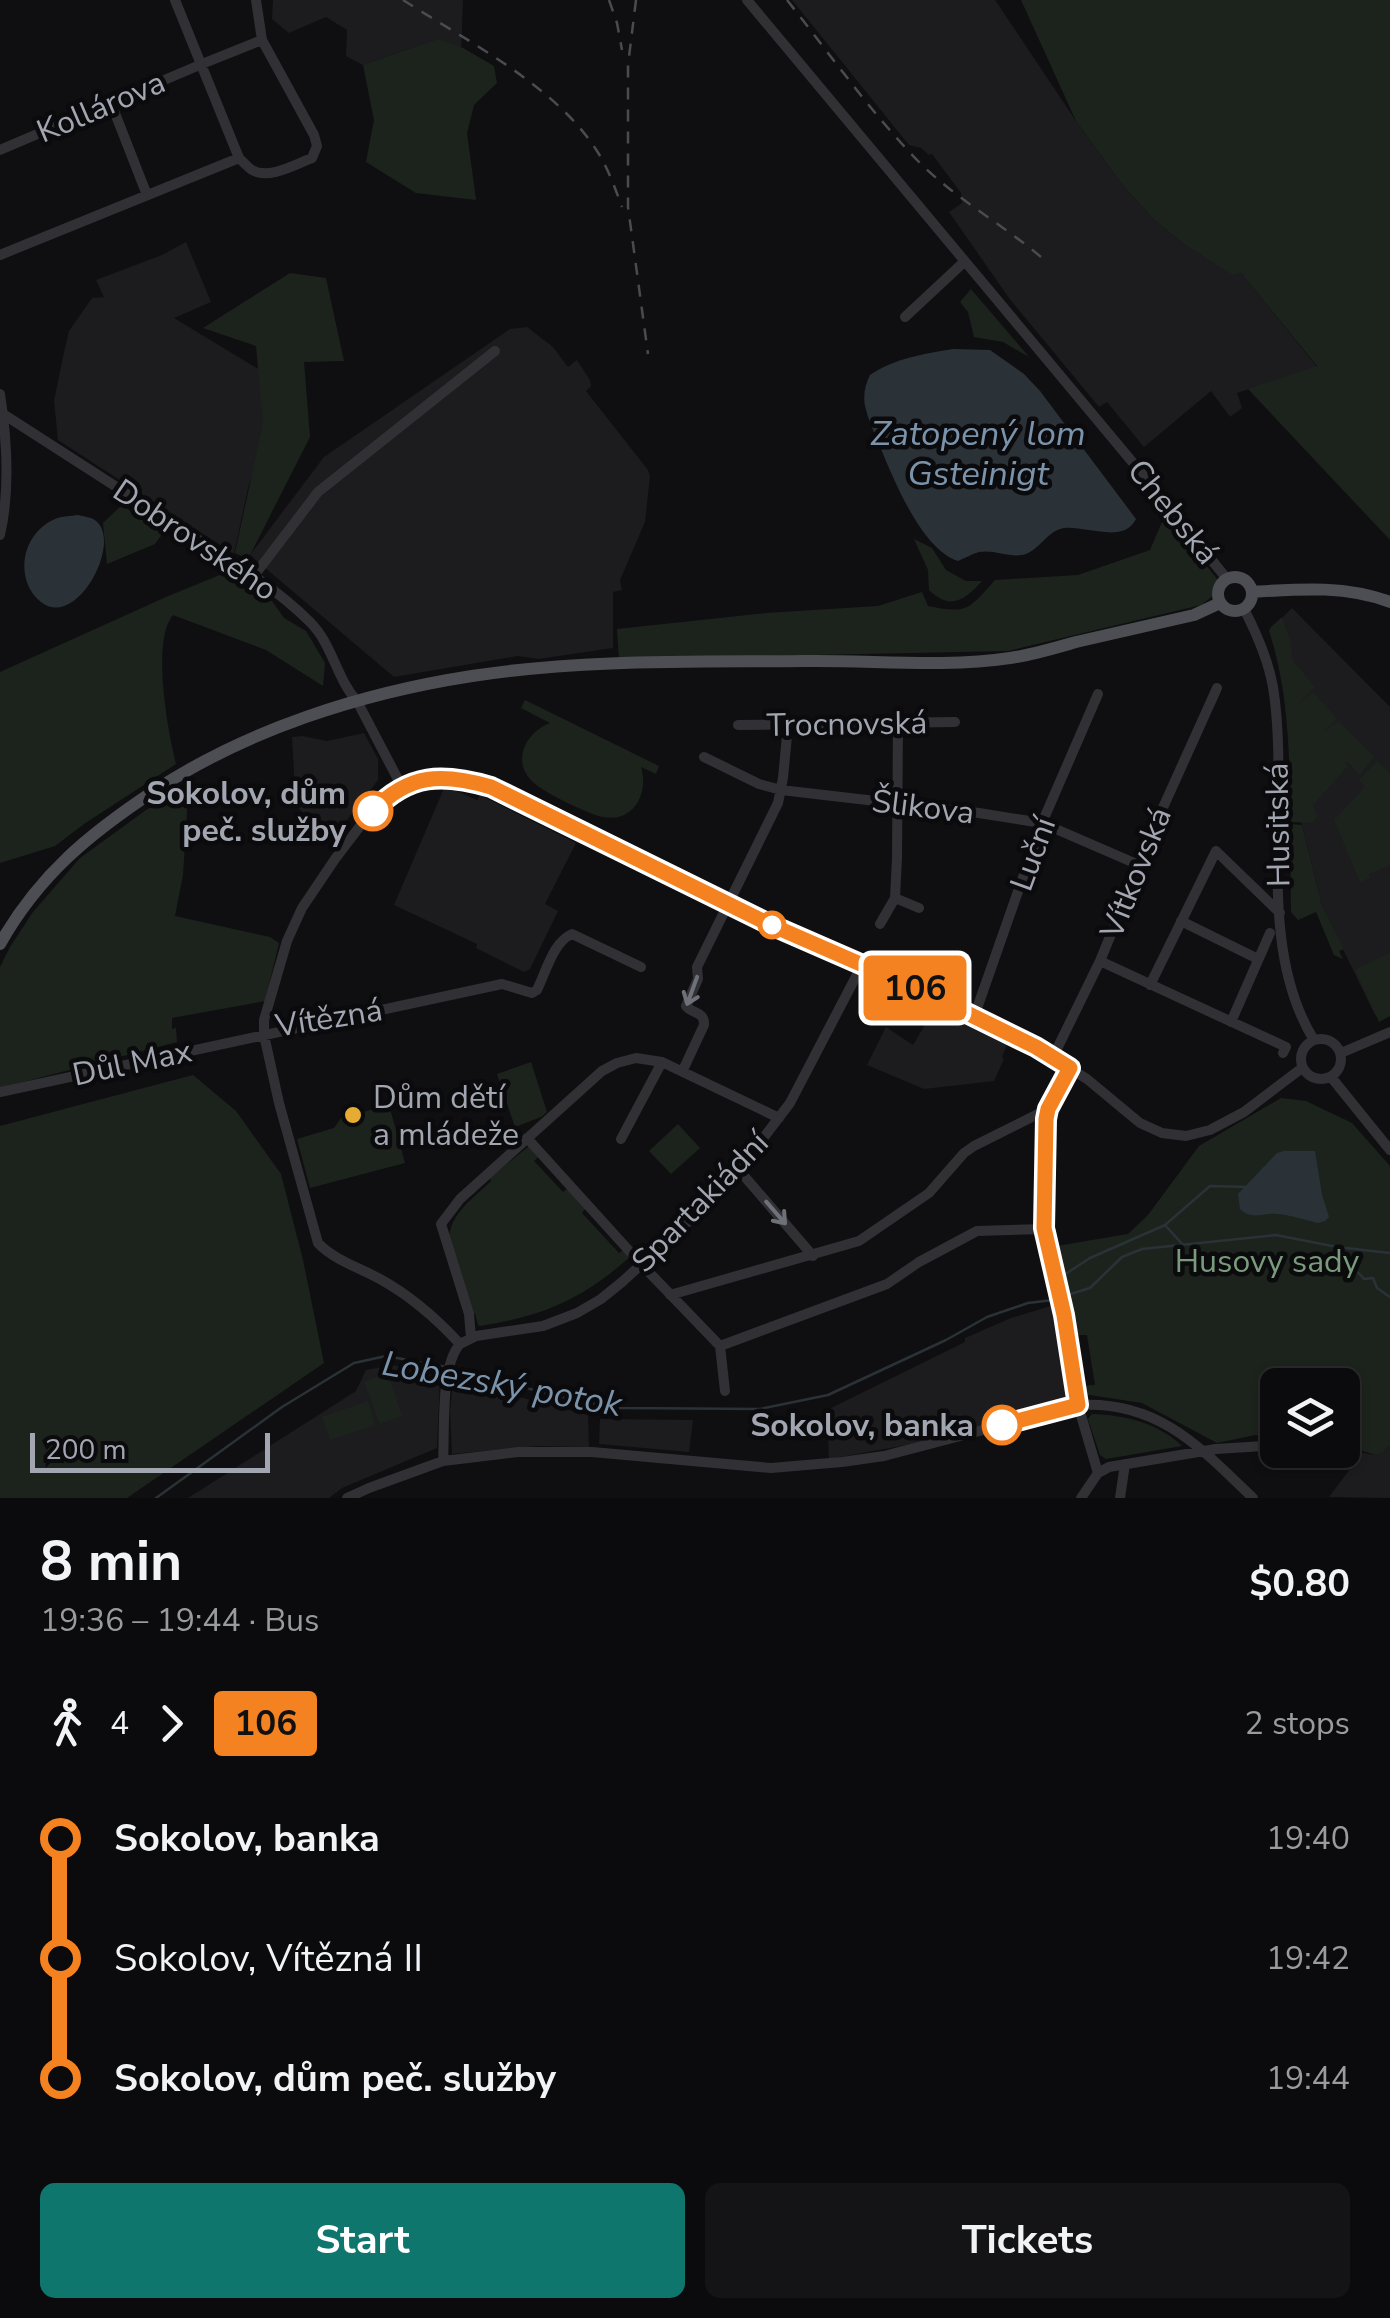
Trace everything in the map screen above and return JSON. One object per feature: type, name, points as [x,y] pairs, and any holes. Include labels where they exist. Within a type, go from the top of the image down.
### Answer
[{"type":"main road","points":[[1227,579],[1244,580],[1252,592],[1244,609],[1231,611],[1220,603],[1219,590],[1227,579]]},
{"type":"main road","points":[[1252,592],[1327,589],[1390,602]]},
{"type":"main road","points":[[0,944],[54,869],[111,819],[188,769],[286,724],[357,701],[474,675],[596,664],[946,662],[1011,658],[1194,615],[1220,603]]},
{"type":"street","points":[[176,0],[239,158],[250,170],[264,173],[312,158],[317,146],[262,40],[256,0]]},
{"type":"street","name":"Chebská","points":[[747,0],[1227,579]]},
{"type":"street","name":"Kollárova","points":[[0,150],[262,40]]},
{"type":"street","points":[[111,103],[147,195]]},
{"type":"street","points":[[0,255],[239,158]]},
{"type":"street","points":[[905,317],[964,262]]},
{"type":"street","points":[[254,577],[318,492],[495,351]]},
{"type":"street","points":[[0,394],[4,516],[0,535]]},
{"type":"street","name":"Dobrovského","points":[[2,413],[254,577],[314,626],[402,787]]},
{"type":"street","name":"Husitská","points":[[1244,609],[1263,648],[1274,700],[1283,944],[1294,1001],[1314,1040]]},
{"type":"street","name":"Vítkovská","points":[[1053,1057],[1100,961],[1217,688]]},
{"type":"street","name":"Luční","points":[[974,1017],[1042,823],[1098,694]]},
{"type":"street","name":"Trocnovská","points":[[738,725],[955,722]]},
{"type":"street","points":[[880,924],[895,898],[898,723]]},
{"type":"street","points":[[683,1070],[704,1020],[686,1006],[698,979],[698,967],[778,803],[788,725]]},
{"type":"street","name":"Šlikova","points":[[704,758],[781,790],[1042,823],[1140,866]]},
{"type":"street","points":[[402,787],[442,777],[491,787],[1053,1057],[1106,1093],[1147,1128],[1176,1136],[1202,1133],[1264,1098],[1302,1068]]},
{"type":"street","name":"Vítězná","points":[[402,787],[367,817],[302,908],[284,948],[264,1020],[264,1035],[502,984],[532,992],[560,944],[572,934],[641,967]]},
{"type":"street","points":[[1150,984],[1216,851],[1280,914]]},
{"type":"street","points":[[895,898],[919,908]]},
{"type":"street","points":[[1181,922],[1258,959]]},
{"type":"street","points":[[1232,1022],[1270,933]]},
{"type":"street","points":[[1100,961],[1286,1047],[1283,1053]]},
{"type":"street","name":"Spartakiádní","points":[[466,1341],[543,1326],[601,1299],[702,1210],[739,1170],[790,1103],[862,965]]},
{"type":"street","points":[[1340,1054],[1390,1032]]},
{"type":"street","points":[[264,1035],[278,1103],[318,1243],[388,1284],[466,1341]]},
{"type":"street","name":"Důl Max","points":[[0,1092],[264,1035]]},
{"type":"street","points":[[1314,1040],[1328,1040],[1340,1054],[1340,1067],[1331,1077],[1313,1078],[1302,1068],[1302,1052],[1314,1040]]},
{"type":"street","points":[[444,1462],[448,1377],[454,1351],[466,1341],[469,1314],[441,1224],[460,1199],[590,1081],[609,1067],[636,1058],[683,1070],[779,1118]]},
{"type":"street","points":[[621,1139],[662,1062]]},
{"type":"street","points":[[1070,1068],[1048,1109],[1044,1228],[1064,1315],[1078,1405],[1098,1474]]},
{"type":"street","points":[[1331,1077],[1390,1150]]},
{"type":"street","points":[[670,1295],[864,1239],[929,1193],[964,1153],[1048,1109]]},
{"type":"street","points":[[527,1138],[720,1346],[726,1391]]},
{"type":"street","points":[[739,1170],[813,1256]]},
{"type":"street","points":[[720,1346],[887,1284],[977,1231],[1044,1228]]},
{"type":"street","points":[[347,1498],[444,1462],[518,1452],[592,1452],[770,1468],[842,1462],[884,1456],[1078,1405],[1098,1404],[1150,1415],[1180,1432],[1253,1498]]},
{"type":"street","points":[[1081,1498],[1098,1474],[1109,1466],[1260,1446]]},
{"type":"street","points":[[1120,1498],[1125,1464]]},
{"type":"shaded area","points":[[273,0],[463,0],[461,54],[437,39],[363,65],[346,56],[347,30],[326,17],[289,33],[272,19]]},
{"type":"shaded area","points":[[792,0],[995,0],[1121,183],[1153,219],[1188,247],[1233,274],[1241,273],[1317,367],[1237,393],[1242,408],[1230,417],[1211,391],[1144,447],[1107,402],[1099,407],[1009,298],[949,212],[962,203],[961,193],[932,154],[909,145]]},
{"type":"shaded area","points":[[186,242],[211,302],[174,318],[263,372],[264,436],[234,554],[58,440],[54,401],[64,352],[69,331],[92,298],[104,297],[96,280]]},
{"type":"shaded area","points":[[527,327],[553,347],[568,367],[577,360],[590,380],[586,391],[650,476],[645,522],[620,580],[622,590],[613,592],[613,648],[539,659],[518,656],[394,677],[250,555],[324,457],[510,329]]},
{"type":"shaded area","points":[[1292,608],[1390,707],[1390,1008],[1375,1015],[1322,906],[1302,825],[1282,618]]},
{"type":"shaded area","points":[[364,733],[378,759],[378,780],[330,842],[291,800],[295,789],[292,737],[327,741]]},
{"type":"shaded area","points":[[445,786],[477,800],[480,795],[576,843],[545,904],[558,911],[530,969],[524,972],[476,948],[477,944],[394,905]]},
{"type":"shaded area","points":[[936,1006],[1008,1042],[994,1081],[924,1089],[867,1065],[886,1027],[913,1045]]},
{"type":"shaded area","points":[[1054,1305],[1074,1395],[1070,1402],[912,1444],[829,1459],[827,1410],[965,1342],[965,1338]]},
{"type":"shaded area","points":[[393,1365],[440,1377],[437,1448],[342,1488],[329,1498],[188,1498],[356,1391],[366,1370]]},
{"type":"shaded area","points":[[462,1382],[588,1415],[589,1447],[538,1446],[452,1454],[452,1391],[453,1386]]},
{"type":"shaded area","points":[[600,1419],[693,1420],[689,1452],[599,1444]]},
{"type":"shaded area","points":[[1390,1444],[1390,1498],[1329,1497],[1351,1468],[1360,1468],[1360,1452],[1383,1453]]},
{"type":"green space","points":[[1021,0],[1390,0],[1390,540],[1248,389],[1317,366],[1241,273],[1233,275],[1188,247],[1153,219],[1121,183],[1076,121]]},
{"type":"green space","points":[[437,39],[494,66],[497,83],[474,105],[467,133],[476,200],[416,193],[366,162],[374,120],[363,65]]},
{"type":"green space","points":[[290,273],[326,278],[344,361],[304,362],[310,437],[248,559],[235,553],[263,423],[256,346],[203,328]]},
{"type":"green space","points":[[971,289],[1029,357],[1003,342],[974,337],[968,312],[960,302]]},
{"type":"green space","points":[[122,505],[162,534],[155,544],[107,564],[103,523]]},
{"type":"green space","points":[[1165,515],[1218,580],[1213,596],[1201,605],[1008,651],[619,659],[617,629],[878,606],[922,592],[928,606],[960,609],[972,604],[995,580],[1078,575],[1150,550]]},
{"type":"green space","points":[[914,539],[932,548],[946,570],[966,581],[982,581],[957,600],[937,596],[929,590],[928,570]]},
{"type":"green space","points":[[232,570],[272,601],[284,618],[306,631],[325,663],[323,686],[266,650],[173,615],[166,628],[162,665],[176,764],[55,846],[0,863],[0,672]]},
{"type":"green space","points":[[1282,617],[1292,660],[1315,687],[1296,706],[1313,692],[1337,719],[1322,733],[1338,721],[1374,757],[1360,775],[1345,763],[1348,766],[1313,805],[1317,816],[1312,823],[1290,822],[1284,701],[1269,631]]},
{"type":"green space","points":[[525,700],[659,766],[656,774],[641,767],[641,796],[631,811],[614,818],[603,817],[534,783],[523,766],[524,748],[534,733],[550,723],[521,708]]},
{"type":"green space","points":[[1377,761],[1390,773],[1390,865],[1360,882],[1334,820],[1365,787],[1359,780]]},
{"type":"green space","points":[[178,792],[188,796],[183,875],[175,916],[270,937],[279,943],[265,1001],[172,1018],[177,1042],[0,1088],[0,967],[10,947],[33,912],[80,858]]},
{"type":"green space","points":[[1290,824],[1302,825],[1322,906],[1344,949],[1339,951],[1343,959],[1334,955],[1316,912],[1298,920],[1291,912]]},
{"type":"green space","points":[[1390,953],[1390,1016],[1379,1022],[1356,972]]},
{"type":"green space","points":[[531,1062],[547,1112],[515,1127],[497,1074]]},
{"type":"green space","points":[[193,1075],[236,1111],[281,1174],[324,1363],[127,1498],[0,1498],[0,1126]]},
{"type":"green space","name":"Husovy sady","points":[[1281,1098],[1306,1101],[1352,1123],[1390,1166],[1390,1444],[1383,1453],[1360,1450],[1360,1368],[1260,1368],[1260,1435],[1217,1443],[1142,1403],[1083,1394],[1081,1386],[1095,1385],[1087,1335],[1071,1335],[1051,1247],[1128,1234],[1148,1215],[1199,1146]]},
{"type":"green space","points":[[389,1105],[405,1163],[310,1188],[297,1139],[334,1128],[341,1118]]},
{"type":"green space","points":[[678,1124],[700,1148],[671,1174],[649,1151]]},
{"type":"green space","points":[[529,1146],[539,1156],[534,1161],[563,1192],[568,1188],[586,1208],[582,1213],[619,1253],[625,1249],[631,1256],[596,1284],[561,1303],[524,1317],[480,1326],[472,1313],[449,1239],[450,1230],[458,1214],[490,1178]]},
{"type":"green space","points":[[388,1373],[402,1416],[380,1424],[364,1382]]},
{"type":"green space","points":[[368,1401],[375,1425],[330,1440],[322,1417]]},
{"type":"green space","points":[[1092,1414],[1140,1422],[1162,1431],[1182,1446],[1106,1459],[1100,1455],[1088,1419]]},
{"type":"water","name":"Zatopený lom Gsteinigt","points":[[953,349],[990,350],[1024,374],[1136,519],[1130,526],[1114,532],[1064,528],[1026,554],[979,552],[958,561],[932,542],[920,528],[892,475],[868,416],[864,394],[870,375],[889,364]]},
{"type":"water","points":[[78,515],[99,524],[104,536],[103,551],[80,596],[67,605],[54,607],[41,602],[32,592],[24,569],[25,557],[44,526],[58,518]]},
{"type":"water","points":[[1315,1151],[1329,1217],[1325,1221],[1318,1223],[1278,1214],[1254,1215],[1240,1209],[1238,1194],[1277,1153]]},
{"type":"waterway","points":[[1165,1225],[1210,1186],[1249,1187]]},
{"type":"waterway","points":[[1064,1295],[1064,1275],[1090,1258],[1165,1225],[1183,1245]]},
{"type":"waterway","name":"Lobezský potok","points":[[1061,1297],[1090,1288],[1122,1257],[1142,1249],[1276,1235],[1390,1253]]},
{"type":"waterway","points":[[1343,1265],[1353,1267],[1364,1279],[1373,1278],[1377,1288],[1390,1297]]},
{"type":"waterway","name":"Lobezský potok","points":[[453,1369],[620,1408],[760,1409],[828,1395],[987,1317],[1028,1303],[1053,1300]]},
{"type":"waterway","name":"Lobezský potok","points":[[156,1498],[282,1407],[354,1363],[386,1356],[446,1367]]},
{"type":"railway","points":[[403,0],[509,66],[558,106],[597,151],[622,207]]},
{"type":"railway","points":[[609,0],[622,50]]},
{"type":"railway","points":[[636,0],[628,65],[628,207],[648,354]]},
{"type":"railway","points":[[787,0],[867,103],[919,162],[1041,257]]},
{"type":"bus line","name":"106","points":[[373,811],[402,787],[431,778],[456,778],[491,787],[771,925],[920,990],[1070,1068],[1046,1119],[1044,1228],[1064,1315],[1078,1405],[1002,1425]]},
{"type":"place","name":"Sokolov, dům peč. služby","points":[[373,811]]},
{"type":"place","name":"Dům dětí a mládeže","points":[[353,1115]]},
{"type":"place","name":"Sokolov, banka","points":[[1002,1425]]}]
